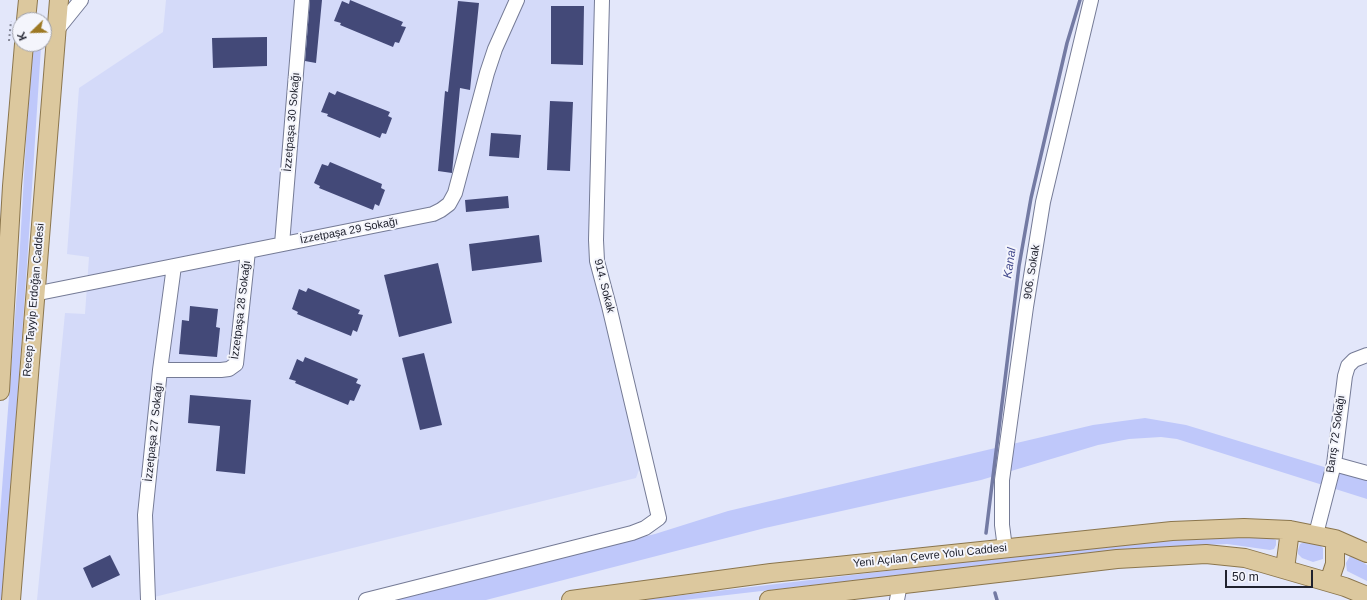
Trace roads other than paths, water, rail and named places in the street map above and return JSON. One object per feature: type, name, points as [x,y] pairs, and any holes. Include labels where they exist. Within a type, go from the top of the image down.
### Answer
[{"type":"main road","points":[[27,12],[28,0]]},
{"type":"main road","name":"Recep Tayyip Erdoğan Caddesi","points":[[11,600],[34,294],[59,0]]},
{"type":"main road","points":[[0,391],[12,186],[23,52]]},
{"type":"main road","name":"Yeni Açılan Çevre Yolu Caddesi","points":[[571,600],[771,573],[1172,531],[1244,528],[1290,530],[1335,539],[1367,553]]},
{"type":"main road","points":[[1285,569],[1290,530]]},
{"type":"main road","points":[[1329,582],[1334,564],[1335,539]]},
{"type":"main road","points":[[770,600],[899,592],[1117,559],[1178,554],[1226,555],[1285,569],[1329,582],[1367,596]]},
{"type":"street","points":[[56,31],[81,0]]},
{"type":"street","name":"İzzetpaşa 30 Sokağı","points":[[282,244],[302,0]]},
{"type":"street","name":"İzzetpaşa 29 Sokağı","points":[[34,294],[433,214],[449,204],[455,194],[486,73],[495,48],[517,0]]},
{"type":"street","name":"914. Sokak","points":[[366,600],[632,533],[645,528],[659,518],[597,261],[596,240],[602,0]]},
{"type":"street","name":"906. Sokak","points":[[1005,548],[1002,525],[1002,480],[1026,307],[1043,202],[1091,0]]},
{"type":"street","name":"İzzetpaşa 28 Sokağı","points":[[160,370],[221,370],[229,369],[236,364],[248,251]]},
{"type":"street","name":"İzzetpaşa 27 Sokağı","points":[[148,600],[145,515],[160,370],[174,266]]},
{"type":"street","name":"Barış 72 Sokağı","points":[[1316,534],[1334,464],[1345,376],[1348,366],[1354,360],[1367,355]]},
{"type":"street","points":[[1334,464],[1367,473]]},
{"type":"waterway","name":"Kanal","points":[[986,533],[1019,266],[1031,198],[1067,43],[1080,0]]},
{"type":"waterway","name":"Kanal","points":[[995,593],[997,600]]}]
